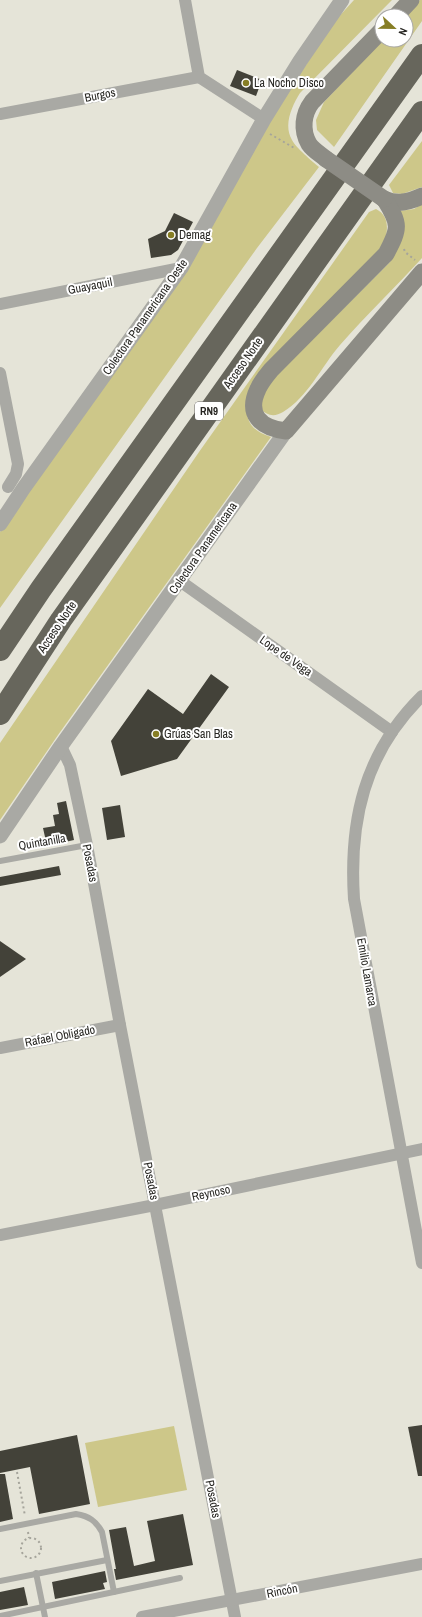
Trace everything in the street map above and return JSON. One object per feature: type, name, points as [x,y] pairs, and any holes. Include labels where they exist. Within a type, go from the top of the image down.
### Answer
[{"type":"highway","name":"RN9","points":[[0,650],[64,556],[422,55]]},
{"type":"highway","name":"Acceso Norte","points":[[0,714],[61,620],[422,112]]},
{"type":"main road","points":[[404,8],[412,0]]},
{"type":"main road","points":[[374,38],[312,102],[306,111],[304,129],[309,144],[326,158],[384,199],[397,204],[408,202],[422,196]]},
{"type":"main road","points":[[286,431],[269,428],[256,416],[253,408],[258,388],[271,370],[386,254],[394,239],[397,228],[396,217],[384,199]]},
{"type":"main road","name":"Colectora Panamericana","points":[[286,431],[419,267]]},
{"type":"street","points":[[185,0],[199,77],[261,123]]},
{"type":"street","name":"Colectora Panamericana Oeste","points":[[0,524],[181,268],[261,123],[342,0]]},
{"type":"street","name":"Burgos","points":[[0,114],[199,77]]},
{"type":"street","name":"Guayaquil","points":[[0,304],[181,268]]},
{"type":"street","points":[[0,373],[18,464],[16,474],[4,488],[22,492]]},
{"type":"street","name":"Colectora Panamericana","points":[[0,836],[61,746],[286,431]]},
{"type":"street","name":"Lope de Vega","points":[[180,581],[392,732]]},
{"type":"street","name":"Emilio Lamarca","points":[[422,696],[405,714],[392,732],[367,779],[355,827],[353,854],[354,900],[400,1153],[422,1263]]},
{"type":"street","name":"Posadas","points":[[61,746],[70,765],[87,845],[120,1025],[236,1617]]},
{"type":"street","name":"Rafael Obligado","points":[[0,1048],[120,1025]]},
{"type":"street","name":"Reynoso","points":[[0,1235],[155,1205],[422,1149]]},
{"type":"street","name":"Rincón","points":[[142,1617],[422,1564]]},
{"type":"lane","name":"Quintanilla","points":[[0,861],[87,845]]},
{"type":"lane","points":[[0,1529],[76,1514],[86,1516],[98,1525],[102,1532],[114,1592]]},
{"type":"lane","points":[[0,1581],[107,1560]]},
{"type":"lane","points":[[36,1574],[46,1617]]},
{"type":"lane","points":[[0,1616],[180,1578]]},
{"type":"path","points":[[261,123],[299,151]]},
{"type":"path","points":[[402,246],[405,252],[419,267]]},
{"type":"path","points":[[17,1472],[29,1538]]},
{"type":"path","points":[[29,1538],[37,1540],[41,1546],[40,1554],[33,1558],[26,1556],[22,1550],[23,1542],[29,1538]]},
{"type":"shaded area","points":[[354,0],[392,0],[384,8],[374,8],[374,18],[300,93],[294,104],[288,122],[289,134],[300,150],[319,167],[257,248],[0,608],[0,532],[334,22]]},
{"type":"shaded area","points":[[420,0],[422,0],[422,21],[414,32],[414,8]]},
{"type":"shaded area","points":[[375,48],[403,48],[334,147],[317,130],[316,120],[324,102]]},
{"type":"shaded area","points":[[422,141],[422,187],[402,194],[393,193],[389,185]]},
{"type":"shaded area","points":[[422,204],[422,258],[340,345],[307,390],[292,406],[277,415],[271,415],[263,411],[261,409],[263,393],[275,377],[390,262],[401,241],[400,211],[414,209]]},
{"type":"shaded area","points":[[376,209],[384,216],[387,224],[384,244],[246,406],[248,418],[252,426],[265,435],[271,437],[58,735],[0,820],[0,743],[199,452],[369,212]]},
{"type":"shaded area","points":[[174,1426],[187,1490],[98,1507],[85,1443]]},
{"type":"building","name":"La Nocho Disco","points":[[237,70],[262,80],[256,96],[230,86]]},
{"type":"building","name":"Demag","points":[[174,213],[193,222],[178,250],[171,255],[151,258],[148,239],[165,231]]},
{"type":"building","name":"Grúas San Blas","points":[[211,674],[229,687],[177,759],[121,776],[111,741],[148,689],[183,714]]},
{"type":"building","points":[[66,801],[74,840],[47,846],[43,828],[55,826],[53,815],[59,814],[57,803]]},
{"type":"building","points":[[120,805],[125,837],[107,840],[102,808]]},
{"type":"building","points":[[59,866],[61,875],[0,886],[0,877]]},
{"type":"building","points":[[0,941],[26,959],[0,977]]},
{"type":"building","points":[[422,1425],[422,1476],[418,1476],[408,1427]]},
{"type":"building","points":[[77,1435],[90,1504],[39,1514],[30,1467],[0,1473],[0,1451]]},
{"type":"building","points":[[0,1474],[5,1474],[13,1519],[0,1522]]},
{"type":"building","points":[[183,1514],[193,1565],[116,1580],[114,1569],[116,1569],[109,1530],[126,1527],[134,1566],[155,1561],[147,1521]]},
{"type":"building","points":[[105,1571],[107,1582],[103,1583],[105,1589],[55,1599],[52,1582]]},
{"type":"building","points":[[24,1587],[28,1605],[0,1610],[0,1592]]},
{"type":"place","name":"La Nocho Disco","points":[[246,83]]},
{"type":"place","name":"Demag","points":[[171,235]]},
{"type":"place","name":"Grúas San Blas","points":[[156,734]]}]
